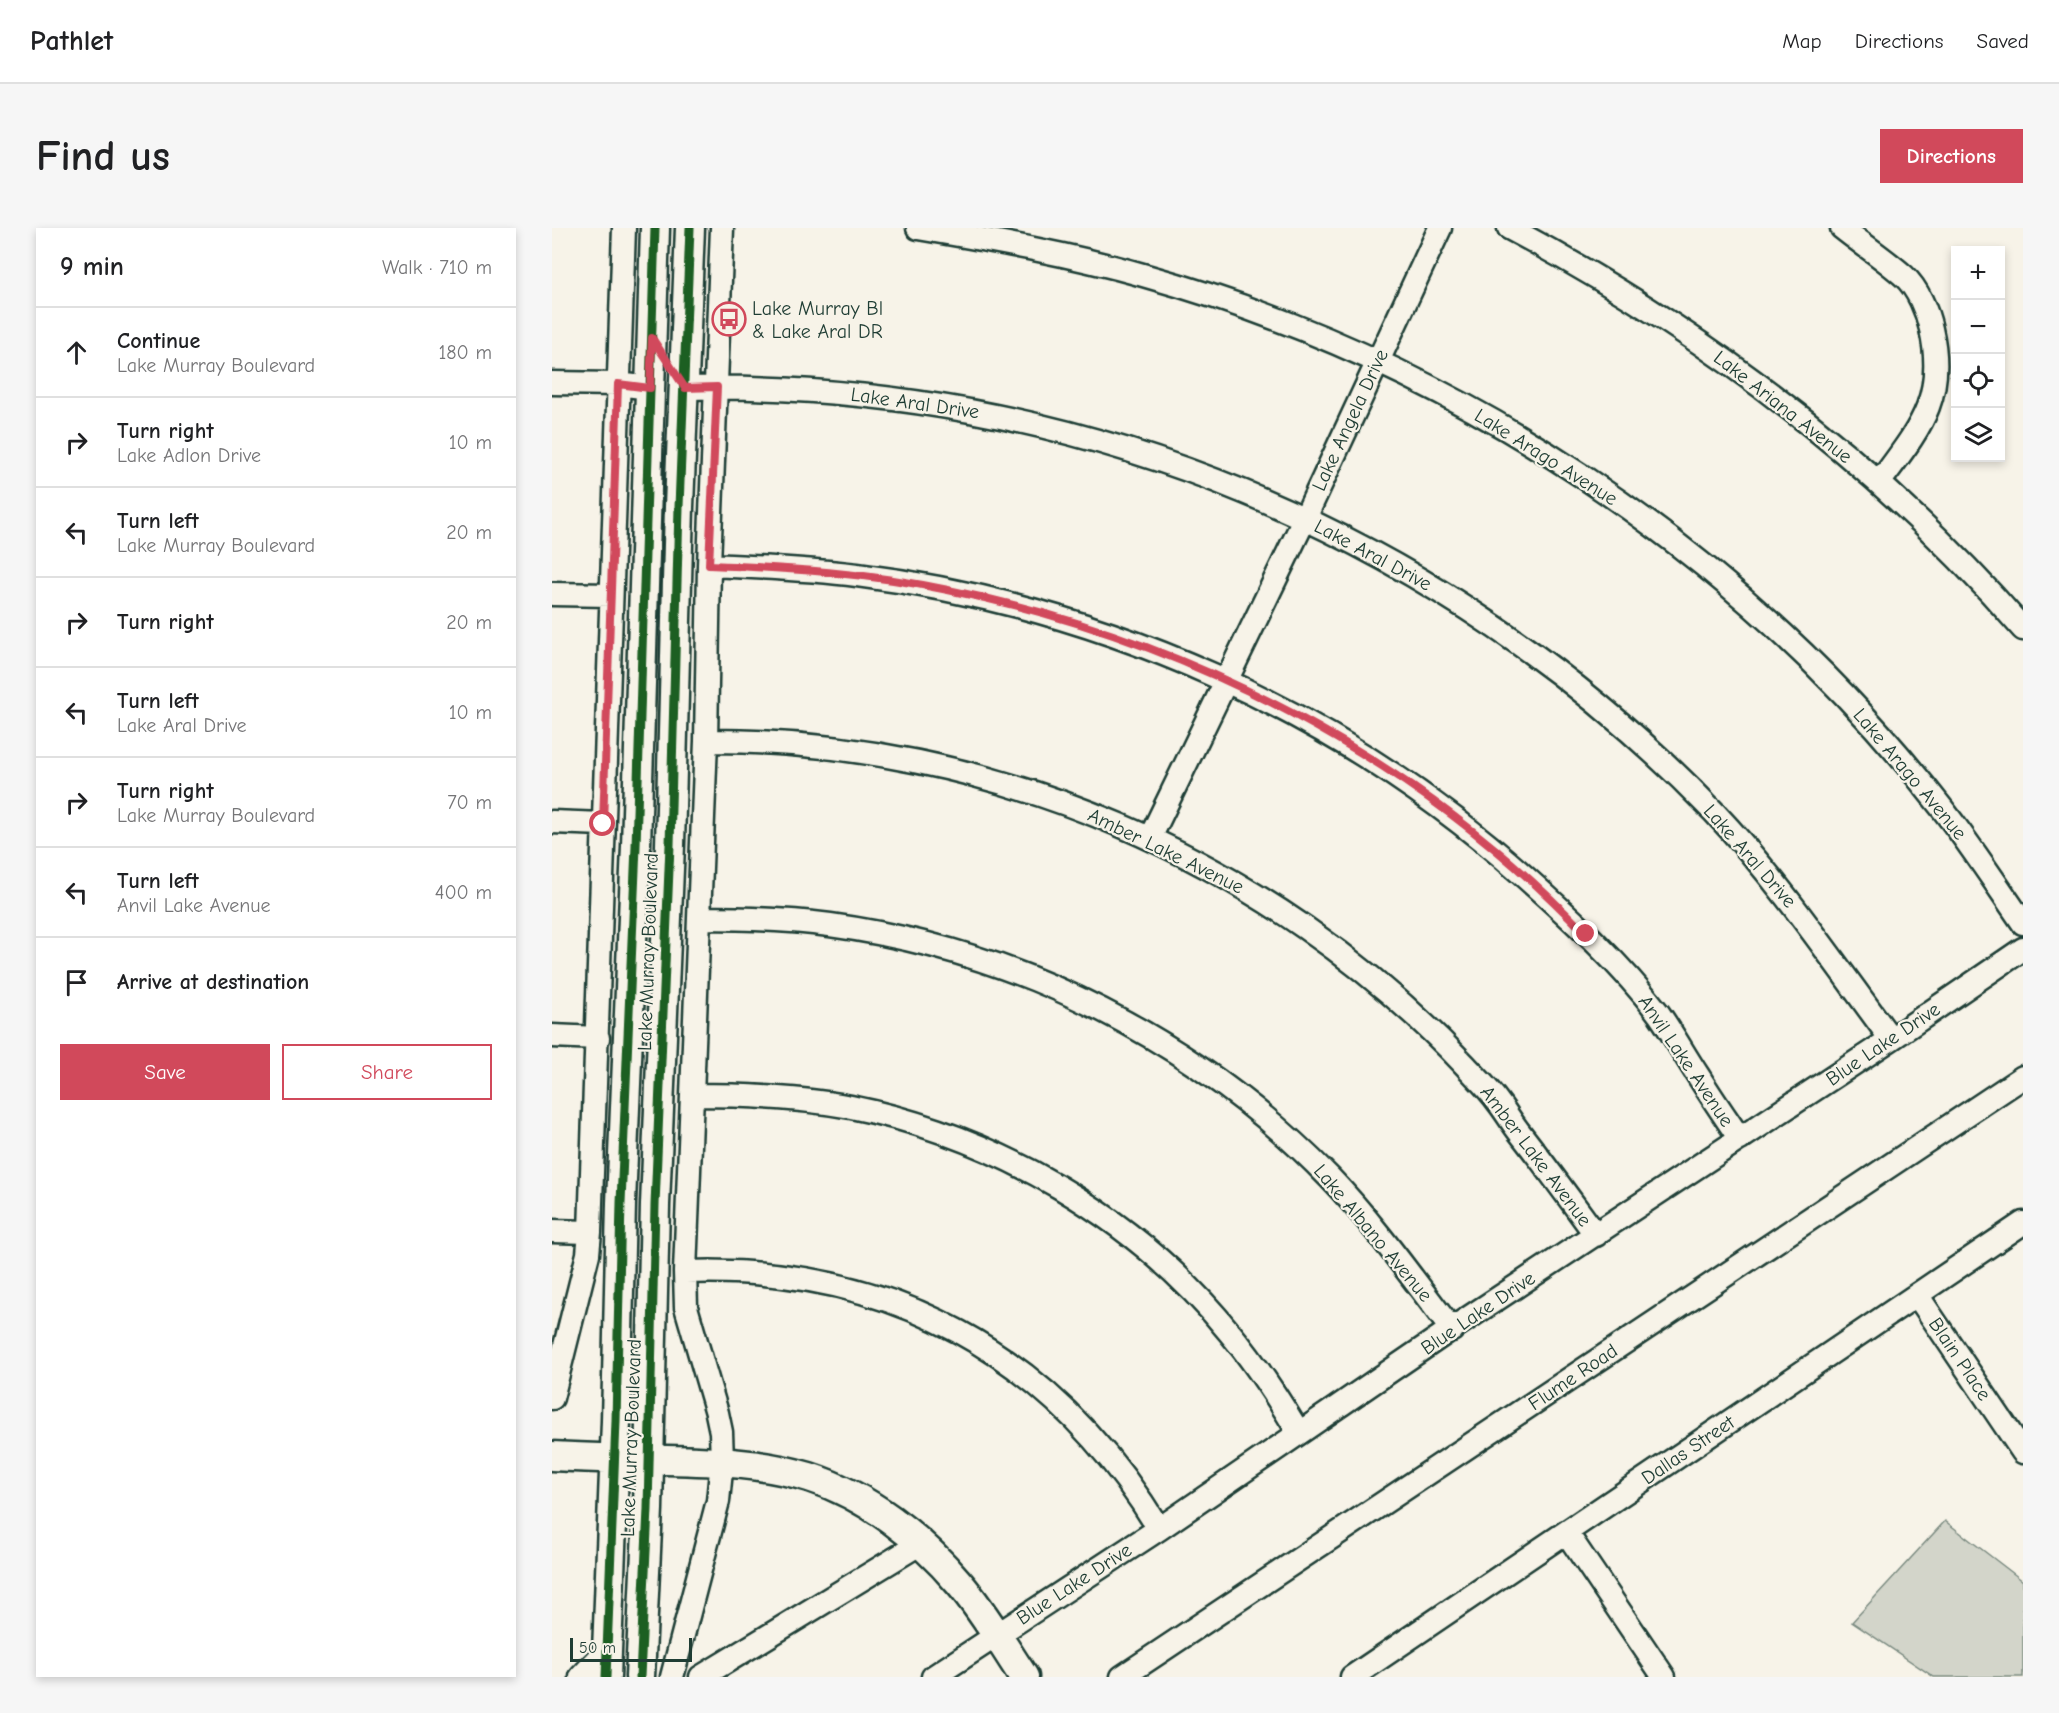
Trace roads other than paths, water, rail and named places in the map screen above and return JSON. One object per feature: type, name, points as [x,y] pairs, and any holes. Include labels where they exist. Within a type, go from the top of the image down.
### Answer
[{"type":"main road","name":"Lake Murray Boulevard","points":[[606,1664],[615,1458],[621,1203],[636,846],[655,228]]},
{"type":"main road","name":"Lake Murray Boulevard","points":[[640,1677],[690,228]]},
{"type":"main road","points":[[652,338],[685,388]]},
{"type":"main road","points":[[650,388],[682,440]]},
{"type":"main road","points":[[552,1456],[723,1461],[777,1469],[820,1481],[846,1492],[880,1512],[921,1543],[961,1585],[1024,1677]]},
{"type":"street","points":[[552,1398],[588,1254],[590,1232],[624,228]]},
{"type":"street","points":[[672,1677],[718,1501],[723,1461],[717,1413],[686,1307],[685,1272],[706,741],[709,565],[722,228]]},
{"type":"street","name":"Lake Arago Avenue","points":[[918,228],[1028,247],[1147,276],[1264,314],[1377,361],[1494,422],[1587,480],[1646,520],[1731,589],[1830,681],[1941,806],[2023,923]]},
{"type":"street","name":"Lake Angela Drive","points":[[1150,838],[1305,518],[1440,228]]},
{"type":"street","name":"Lake Ariana Avenue","points":[[1509,228],[1566,259],[1676,326],[1780,401],[1879,483],[1968,569],[2023,629]]},
{"type":"street","points":[[1842,228],[1905,277],[1923,306],[1934,339],[1935,372],[1924,418],[1917,432],[1879,483]]},
{"type":"street","points":[[552,383],[618,384],[650,388]]},
{"type":"street","name":"Lake Aral Drive","points":[[685,388],[772,388],[865,395],[916,401],[1008,418],[1098,441],[1203,475],[1305,518],[1386,559],[1452,598],[1545,662],[1632,733],[1712,811],[1787,895],[1891,1039]]},
{"type":"street","name":"Anvil Lake Avenue","points":[[709,565],[792,568],[856,575],[977,596],[1038,611],[1152,649],[1226,680],[1281,707],[1375,762],[1464,825],[1547,896],[1623,974],[1659,1015],[1740,1139]]},
{"type":"street","points":[[552,594],[611,595]]},
{"type":"street","name":"Amber Lake Avenue","points":[[706,741],[784,743],[832,748],[928,764],[1022,788],[1084,810],[1150,838],[1200,863],[1282,912],[1360,968],[1441,1040],[1498,1101],[1596,1235]]},
{"type":"street","points":[[552,822],[603,824]]},
{"type":"street","name":"Lake Albano Avenue","points":[[699,918],[775,920],[829,925],[914,940],[1038,980],[1116,1017],[1193,1063],[1265,1118],[1299,1148],[1361,1213],[1452,1330]]},
{"type":"street","name":"Blue Lake Drive","points":[[933,1677],[1159,1529],[1452,1330],[2023,949]]},
{"type":"street","points":[[552,1036],[598,1038]]},
{"type":"street","name":"Flume Road","points":[[1122,1677],[2023,1077]]},
{"type":"street","points":[[692,1095],[772,1097],[851,1107],[889,1116],[965,1141],[1037,1175],[1107,1219],[1140,1244],[1186,1286],[1229,1331],[1254,1364],[1299,1433]]},
{"type":"street","name":"Dallas Street","points":[[1352,1677],[2023,1223]]},
{"type":"street","points":[[552,1231],[590,1232]]},
{"type":"street","points":[[685,1272],[752,1272],[819,1281],[884,1298],[966,1335],[1030,1378],[1080,1423],[1123,1474],[1159,1529]]},
{"type":"street","name":"Blain Place","points":[[1917,1295],[2023,1452]]},
{"type":"street","points":[[1566,1532],[1664,1677]]},
{"type":"street","points":[[701,1677],[921,1543]]},
{"type":"street","points":[[581,1677],[606,1664]]},
{"type":"place","name":"Lake Murray Bl & Lake Aral DR","points":[[729,319]]}]
